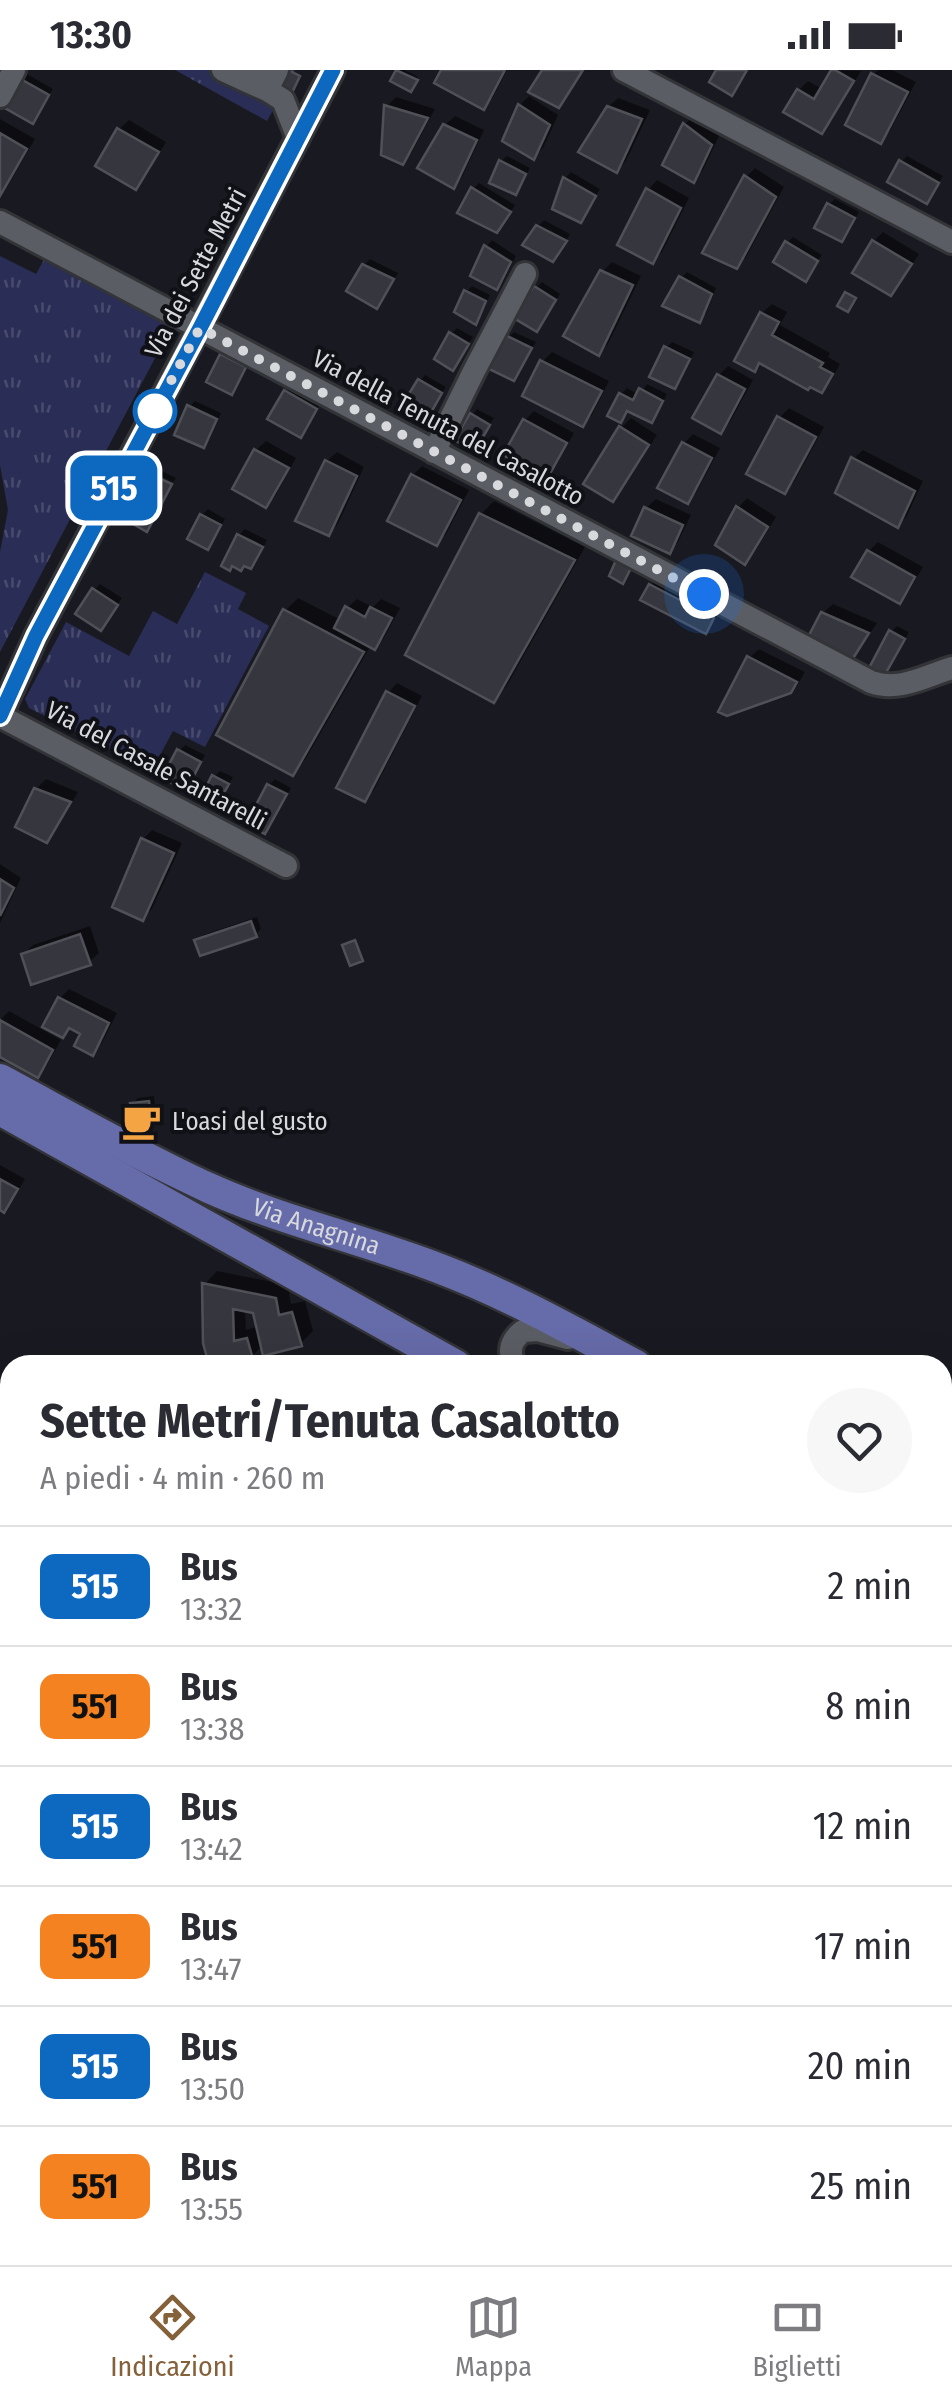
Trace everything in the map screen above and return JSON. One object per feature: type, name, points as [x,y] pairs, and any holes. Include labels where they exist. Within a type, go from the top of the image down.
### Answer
[{"type":"main road","name":"Via Anagnina","points":[[0,1078],[145,1158],[211,1189],[481,1285],[615,1355]]},
{"type":"main road","name":"Via Anagnina","points":[[0,1110],[438,1355]]},
{"type":"street","points":[[0,96],[14,70]]},
{"type":"street","points":[[223,70],[262,78],[284,100],[298,138]]},
{"type":"street","name":"Via dei Sette Metri","points":[[2,707],[333,70]]},
{"type":"street","points":[[624,70],[952,242]]},
{"type":"street","name":"Via della Tenuta del Casalotto","points":[[0,222],[871,682],[897,686],[952,668]]},
{"type":"street","points":[[434,452],[525,274]]},
{"type":"street","name":"Via del Casale Santarelli","points":[[2,707],[286,866]]},
{"type":"street","points":[[511,1355],[511,1344],[519,1334],[530,1330],[556,1334],[608,1355]]},
{"type":"green space","points":[[175,70],[295,70],[267,121]]},
{"type":"green space","points":[[0,256],[36,274],[46,256],[174,322],[0,652],[0,552],[8,510],[0,465]]},
{"type":"green space","points":[[205,572],[246,593],[238,609],[269,626],[205,747],[173,731],[152,770],[29,708],[25,699],[66,622],[129,656],[153,611],[177,624]]},
{"type":"building","points":[[241,70],[288,70],[300,76],[291,95]]},
{"type":"building","points":[[396,70],[418,80],[411,92],[390,81]]},
{"type":"building","points":[[441,70],[505,70],[484,110],[434,83]]},
{"type":"building","points":[[542,70],[583,70],[559,108],[528,92]]},
{"type":"building","points":[[716,70],[747,70],[732,96],[709,82]]},
{"type":"building","points":[[831,70],[854,81],[822,134],[783,112],[797,89],[814,99]]},
{"type":"building","points":[[871,73],[908,92],[881,144],[845,125]]},
{"type":"building","points":[[19,78],[49,95],[33,124],[3,107]]},
{"type":"building","points":[[518,104],[550,125],[534,160],[502,141]]},
{"type":"building","points":[[384,105],[428,118],[403,165],[381,155]]},
{"type":"building","points":[[607,106],[642,119],[617,173],[578,152]]},
{"type":"building","points":[[683,123],[712,145],[694,183],[662,165]]},
{"type":"building","points":[[443,124],[477,140],[454,189],[417,168]]},
{"type":"building","points":[[117,128],[159,152],[136,190],[95,166]]},
{"type":"building","points":[[0,133],[27,149],[0,196]]},
{"type":"building","points":[[499,160],[526,174],[516,195],[489,183]]},
{"type":"building","points":[[899,160],[939,183],[927,204],[887,182]]},
{"type":"building","points":[[744,175],[776,197],[737,269],[702,253]]},
{"type":"building","points":[[563,177],[596,196],[581,223],[552,209]]},
{"type":"building","points":[[471,187],[511,212],[497,233],[457,213]]},
{"type":"building","points":[[646,188],[681,208],[653,264],[617,245]]},
{"type":"building","points":[[827,203],[855,218],[842,242],[814,228]]},
{"type":"building","points":[[536,225],[567,241],[553,262],[522,245]]},
{"type":"building","points":[[872,240],[912,264],[891,296],[852,273]]},
{"type":"building","points":[[785,241],[818,261],[806,282],[773,262]]},
{"type":"building","points":[[484,245],[511,262],[497,290],[470,276]]},
{"type":"building","points":[[362,264],[394,279],[377,309],[346,291]]},
{"type":"building","points":[[600,270],[633,285],[599,356],[563,336]]},
{"type":"building","points":[[679,276],[712,294],[700,323],[662,306]]},
{"type":"building","points":[[534,286],[556,300],[537,332],[512,317]]},
{"type":"building","points":[[464,290],[486,301],[476,325],[454,312]]},
{"type":"building","points":[[845,292],[856,298],[848,312],[837,306]]},
{"type":"building","points":[[760,312],[779,322],[772,335],[823,363],[820,367],[833,374],[822,393],[810,387],[808,390],[759,363],[755,372],[734,361]]},
{"type":"building","points":[[449,332],[469,344],[453,371],[434,359]]},
{"type":"building","points":[[507,336],[532,348],[514,381],[487,368]]},
{"type":"building","points":[[664,346],[690,359],[675,389],[649,377]]},
{"type":"building","points":[[220,354],[246,367],[232,395],[206,382]]},
{"type":"building","points":[[540,360],[602,391],[583,427],[522,396]]},
{"type":"building","points":[[717,374],[745,389],[721,434],[692,418]]},
{"type":"building","points":[[418,379],[442,393],[424,425],[399,410]]},
{"type":"building","points":[[639,388],[663,401],[652,423],[627,411],[621,423],[607,416],[619,393],[633,400]]},
{"type":"building","points":[[284,390],[317,409],[301,438],[267,419]]},
{"type":"building","points":[[187,405],[217,419],[204,448],[174,435]]},
{"type":"building","points":[[470,413],[490,425],[475,451],[454,440]]},
{"type":"building","points":[[777,416],[816,437],[785,494],[746,474]]},
{"type":"building","points":[[523,419],[567,443],[547,479],[503,455]]},
{"type":"building","points":[[619,426],[649,445],[613,502],[583,484]]},
{"type":"building","points":[[682,442],[712,458],[688,504],[657,488]]},
{"type":"building","points":[[254,449],[289,468],[266,508],[232,489]]},
{"type":"building","points":[[851,457],[915,491],[898,528],[835,493]]},
{"type":"building","points":[[325,460],[357,476],[329,536],[295,521]]},
{"type":"building","points":[[411,474],[461,500],[437,546],[387,521]]},
{"type":"building","points":[[152,475],[172,484],[147,532],[128,521]]},
{"type":"building","points":[[736,506],[768,527],[745,565],[715,545]]},
{"type":"building","points":[[644,507],[683,525],[670,554],[631,536]]},
{"type":"building","points":[[479,513],[575,560],[494,703],[405,655]]},
{"type":"building","points":[[200,514],[221,525],[208,550],[187,539]]},
{"type":"building","points":[[237,534],[263,547],[251,569],[244,566],[241,571],[232,566],[230,571],[221,566]]},
{"type":"building","points":[[867,550],[915,577],[900,604],[851,577]]},
{"type":"building","points":[[617,558],[632,566],[623,584],[609,576]]},
{"type":"building","points":[[649,584],[714,618],[706,634],[640,600]]},
{"type":"building","points":[[92,588],[118,605],[101,631],[75,614]]},
{"type":"building","points":[[345,606],[365,617],[370,607],[392,618],[375,650],[334,628]]},
{"type":"building","points":[[283,609],[364,652],[293,776],[216,735]]},
{"type":"building","points":[[821,612],[869,633],[852,660],[808,637]]},
{"type":"building","points":[[889,630],[905,639],[883,678],[868,670]]},
{"type":"building","points":[[747,656],[797,682],[791,693],[727,716],[718,712]]},
{"type":"building","points":[[386,691],[415,706],[365,802],[336,788]]},
{"type":"building","points":[[177,749],[201,762],[186,791],[162,778]]},
{"type":"building","points":[[212,775],[229,784],[216,807],[200,799]]},
{"type":"building","points":[[267,784],[287,794],[265,834],[246,824]]},
{"type":"building","points":[[34,788],[71,802],[47,843],[15,827]]},
{"type":"building","points":[[141,838],[174,853],[143,921],[112,907]]},
{"type":"building","points":[[0,879],[14,888],[0,916]]},
{"type":"building","points":[[251,921],[257,937],[200,956],[194,940]]},
{"type":"building","points":[[80,934],[91,965],[31,985],[21,954]]},
{"type":"building","points":[[355,940],[363,961],[350,966],[342,945]]},
{"type":"building","points":[[58,997],[109,1023],[93,1056],[74,1046],[80,1034],[69,1028],[63,1038],[42,1027]]},
{"type":"building","points":[[0,1020],[53,1050],[38,1078],[0,1057]]},
{"type":"building","points":[[149,1101],[152,1124],[132,1125],[130,1103]]},
{"type":"building","points":[[0,1179],[18,1189],[4,1213],[0,1210]]},
{"type":"building","points":[[202,1283],[276,1298],[279,1315],[292,1312],[302,1346],[263,1355],[253,1313],[233,1309],[234,1341],[247,1338],[252,1355],[206,1355]]},
{"type":"bus line","name":"515","points":[[0,716],[36,636],[333,70]]},
{"type":"place","name":"L'oasi del gusto","points":[[142,1122]]},
{"type":"route","points":[[155,411],[150,419],[200,328],[704,594]]}]
